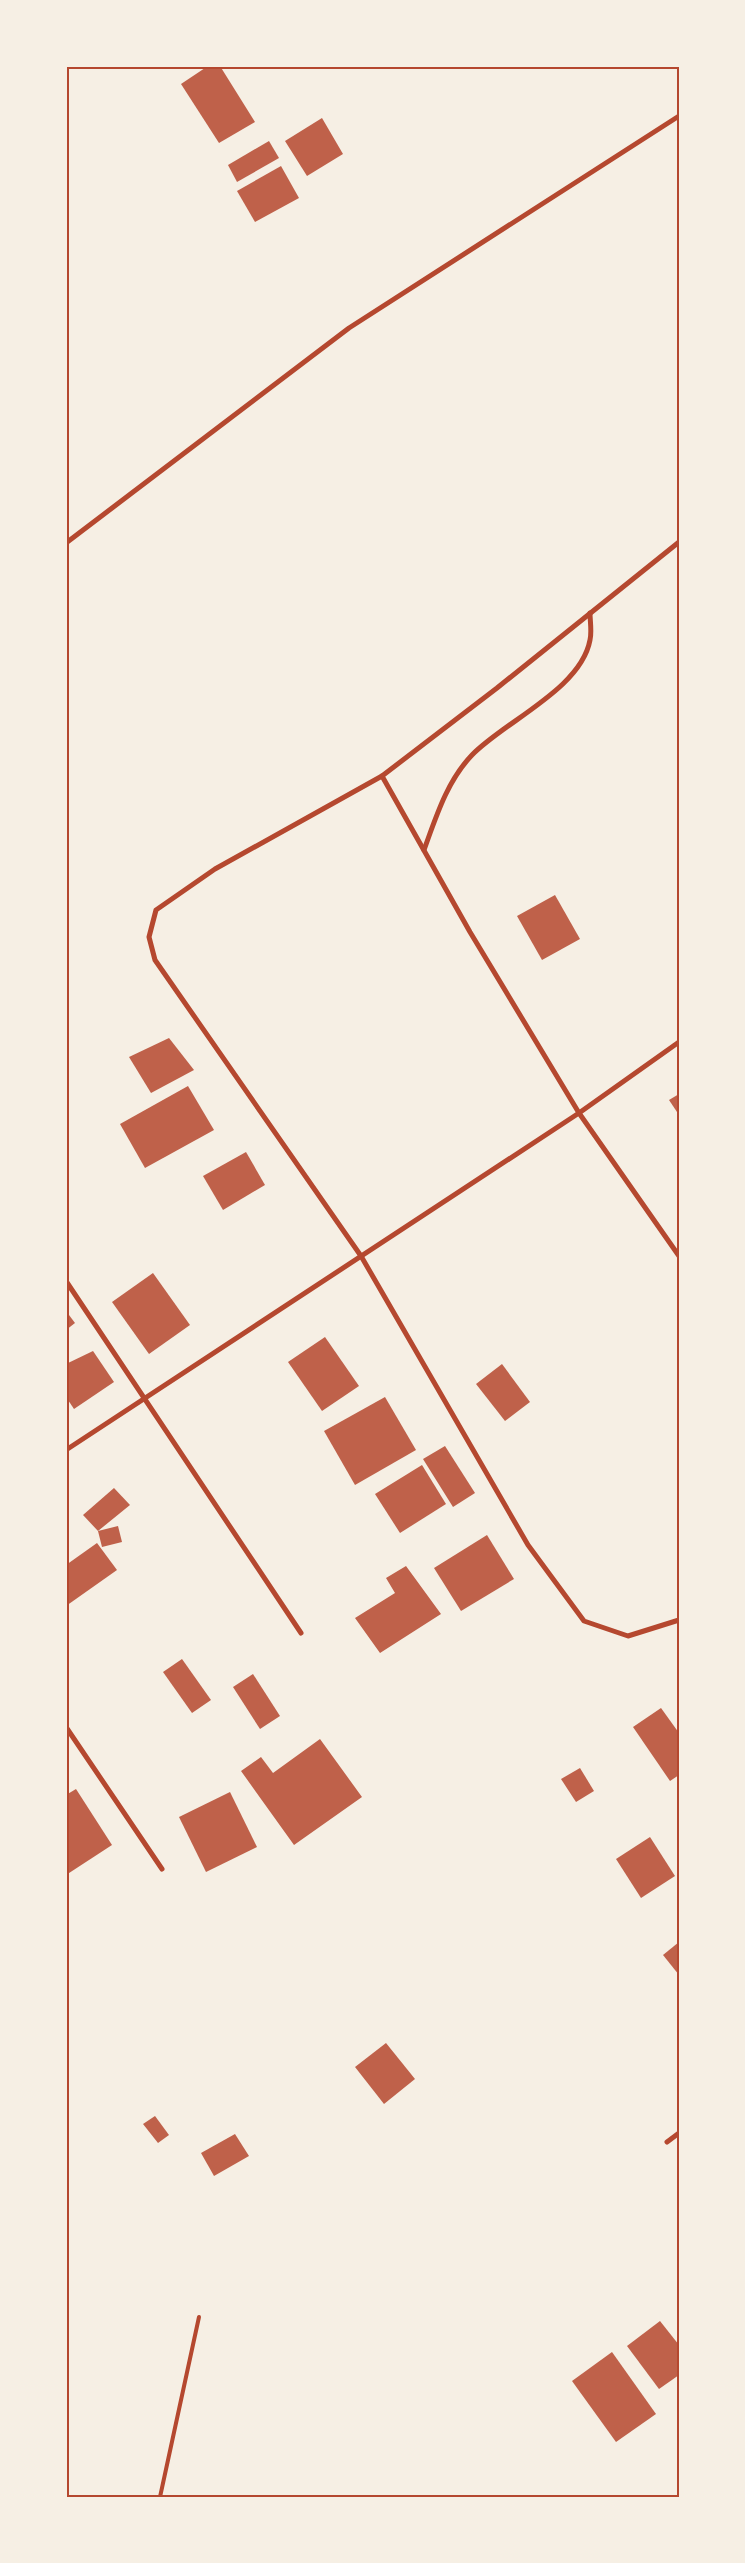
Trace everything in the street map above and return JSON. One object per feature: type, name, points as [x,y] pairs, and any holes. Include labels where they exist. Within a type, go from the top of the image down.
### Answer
[{"type":"street","points":[[66,543],[349,328],[679,116]]},
{"type":"street","points":[[679,542],[382,776],[215,869],[156,910],[149,937],[155,960],[361,1256],[528,1545],[584,1621],[628,1636],[679,1620]]},
{"type":"street","points":[[424,850],[445,795],[470,756],[498,731],[542,702],[570,678],[590,640],[590,613]]},
{"type":"street","points":[[382,776],[470,932],[579,1113],[679,1256]]},
{"type":"street","points":[[66,1450],[579,1113],[679,1042]]},
{"type":"street","points":[[66,1280],[301,1633]]},
{"type":"street","points":[[66,1727],[162,1869]]},
{"type":"street","points":[[666,2142],[679,2133]]},
{"type":"lane","points":[[160,2497],[199,2317]]},
{"type":"building","points":[[208,66],[220,66],[255,122],[219,143],[181,84]]},
{"type":"building","points":[[322,118],[343,154],[307,176],[285,141]]},
{"type":"building","points":[[269,141],[279,158],[237,182],[228,165]]},
{"type":"building","points":[[281,166],[299,198],[255,222],[237,191]]},
{"type":"building","points":[[555,895],[580,939],[542,960],[517,916]]},
{"type":"building","points":[[169,1038],[194,1070],[151,1093],[129,1057]]},
{"type":"building","points":[[188,1086],[214,1130],[145,1168],[120,1124]]},
{"type":"building","points":[[679,1094],[679,1115],[669,1100]]},
{"type":"building","points":[[246,1152],[265,1185],[223,1210],[203,1176]]},
{"type":"building","points":[[153,1273],[190,1325],[149,1354],[112,1302]]},
{"type":"building","points":[[66,1311],[75,1323],[66,1330]]},
{"type":"building","points":[[325,1337],[359,1386],[322,1411],[288,1362]]},
{"type":"building","points":[[93,1351],[114,1382],[74,1409],[66,1397],[66,1364]]},
{"type":"building","points":[[502,1364],[530,1402],[505,1421],[476,1384]]},
{"type":"building","points":[[385,1397],[416,1450],[355,1485],[324,1431]]},
{"type":"building","points":[[445,1446],[475,1493],[453,1507],[423,1459]]},
{"type":"building","points":[[422,1465],[446,1504],[400,1533],[375,1494]]},
{"type":"building","points":[[114,1488],[130,1505],[98,1531],[83,1515]]},
{"type":"building","points":[[118,1526],[122,1542],[102,1547],[98,1531]]},
{"type":"building","points":[[487,1535],[514,1579],[461,1611],[434,1568]]},
{"type":"building","points":[[97,1543],[117,1570],[66,1606],[66,1565]]},
{"type":"building","points":[[406,1566],[441,1614],[380,1653],[355,1618],[395,1593],[386,1578]]},
{"type":"building","points":[[182,1659],[211,1700],[192,1713],[163,1672]]},
{"type":"building","points":[[253,1674],[280,1716],[260,1729],[233,1687]]},
{"type":"building","points":[[661,1708],[679,1733],[679,1775],[670,1781],[633,1727]]},
{"type":"building","points":[[320,1739],[362,1797],[294,1845],[241,1771],[261,1757],[273,1773]]},
{"type":"building","points":[[580,1768],[594,1791],[576,1802],[561,1779]]},
{"type":"building","points":[[76,1789],[112,1845],[66,1875],[66,1795]]},
{"type":"building","points":[[230,1792],[257,1847],[206,1872],[179,1817]]},
{"type":"building","points":[[650,1837],[675,1876],[641,1898],[616,1859]]},
{"type":"building","points":[[679,1942],[679,1975],[663,1955]]},
{"type":"building","points":[[386,2043],[415,2079],[384,2104],[355,2067]]},
{"type":"building","points":[[155,2116],[169,2135],[158,2143],[143,2124]]},
{"type":"building","points":[[235,2134],[249,2156],[214,2176],[201,2153]]},
{"type":"building","points":[[660,2321],[679,2345],[679,2375],[659,2389],[627,2346]]},
{"type":"building","points":[[612,2352],[656,2414],[616,2442],[572,2381]]}]
